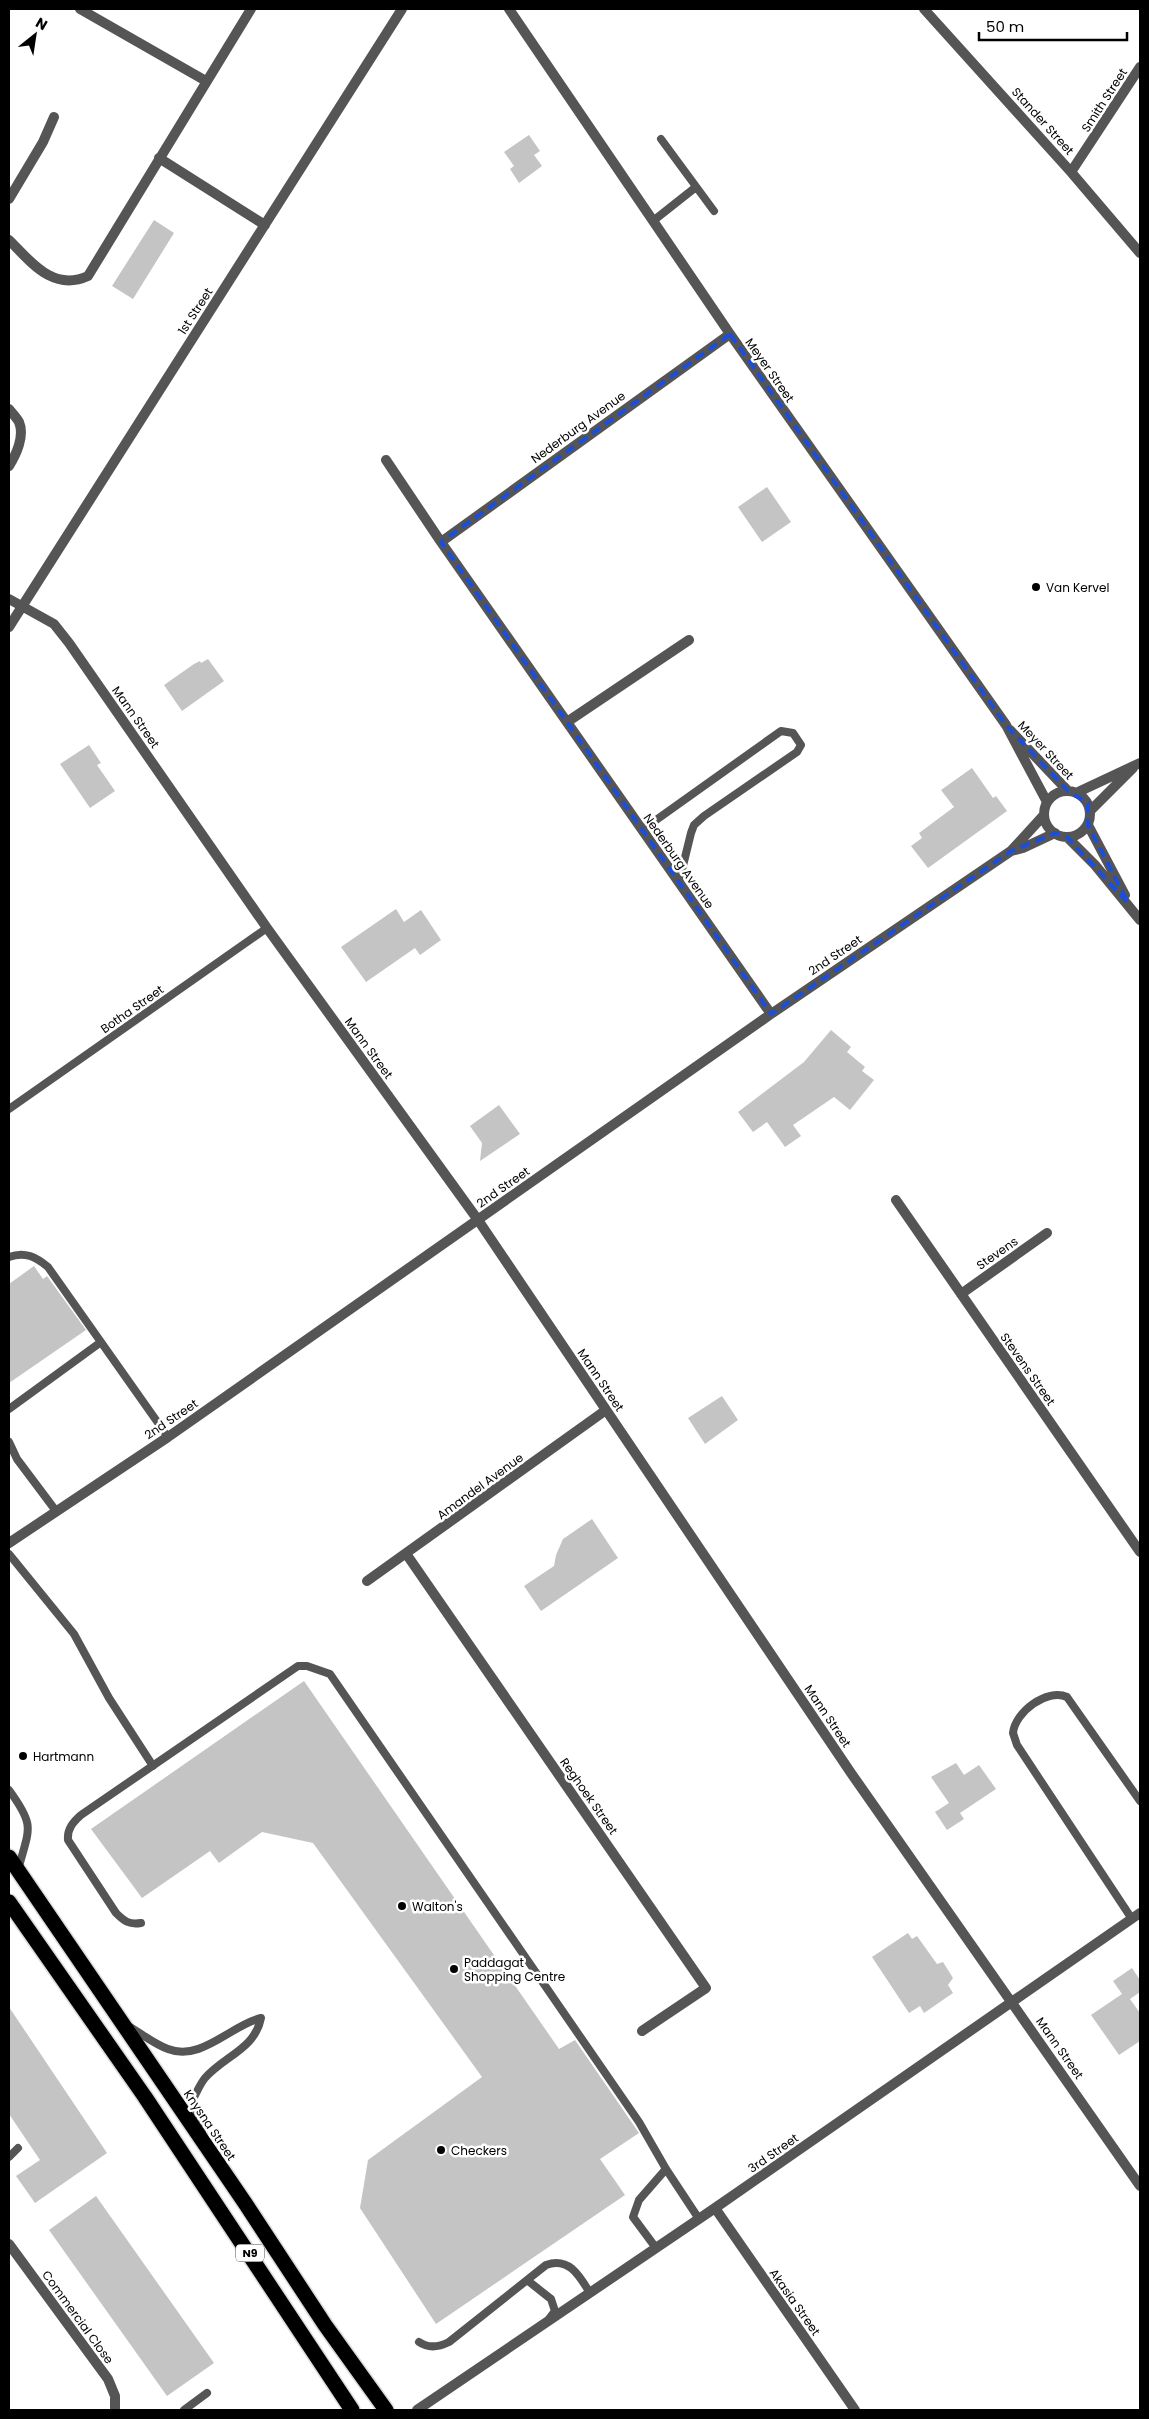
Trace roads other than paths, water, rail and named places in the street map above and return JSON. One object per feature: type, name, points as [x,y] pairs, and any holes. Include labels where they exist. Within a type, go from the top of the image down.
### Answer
[{"type":"highway","name":"Knysna Street","points":[[9,1857],[206,2146],[325,2325],[386,2410]]},
{"type":"highway","name":"N9","points":[[9,1902],[146,2097],[352,2410]]},
{"type":"street","points":[[80,9],[206,81]]},
{"type":"street","points":[[9,240],[44,274],[52,278],[79,280],[88,276],[251,9]]},
{"type":"street","name":"1st Street","points":[[9,627],[402,9]]},
{"type":"street","name":"Meyer Street","points":[[508,9],[730,334],[1006,726],[1047,802]]},
{"type":"street","name":"Stander Street","points":[[924,9],[1071,172],[1140,253]]},
{"type":"street","name":"Smith Street","points":[[1071,172],[1140,67]]},
{"type":"street","points":[[9,199],[43,142],[54,117]]},
{"type":"street","points":[[160,158],[265,225]]},
{"type":"street","name":"Nederburg Avenue","points":[[441,542],[730,334]]},
{"type":"street","points":[[9,409],[20,423],[20,438],[16,455],[9,466]]},
{"type":"street","name":"Nederburg Avenue","points":[[386,460],[566,722],[771,1014]]},
{"type":"street","name":"Mann Street","points":[[9,599],[23,605],[54,624],[69,643],[267,928],[478,1220],[851,1773],[1140,2186]]},
{"type":"street","points":[[566,722],[688,640]]},
{"type":"street","name":"Meyer Street","points":[[1006,726],[1072,792]]},
{"type":"street","points":[[1137,765],[1072,792],[1052,796],[1047,802],[1044,815],[1047,826],[1055,833],[1066,837],[1128,903],[1140,920]]},
{"type":"street","points":[[1090,811],[1137,765]]},
{"type":"street","points":[[1072,792],[1083,797],[1090,811],[1088,825],[1118,880],[1128,903]]},
{"type":"street","name":"2nd Street","points":[[9,1543],[168,1437],[771,1014],[1011,851],[1044,815]]},
{"type":"street","points":[[1066,837],[1079,834],[1088,825]]},
{"type":"street","name":"2nd Street","points":[[1011,851],[1023,848],[1055,833]]},
{"type":"street","name":"Stevens Street","points":[[896,1200],[1140,1552]]},
{"type":"street","name":"Stevens","points":[[961,1294],[1047,1233]]},
{"type":"street","name":"Amandel Avenue","points":[[368,1581],[407,1555],[606,1410]]},
{"type":"street","name":"Reghoek Street","points":[[407,1555],[706,1988],[642,2031]]},
{"type":"street","name":"3rd Street","points":[[417,2410],[699,2219],[1136,1916]]},
{"type":"street","name":"Akasia Street","points":[[715,2208],[855,2410]]},
{"type":"street","name":"Commercial Close","points":[[9,2244],[108,2380],[114,2396],[115,2410]]},
{"type":"lane","points":[[662,139],[714,211]]},
{"type":"lane","points":[[653,221],[696,187]]},
{"type":"lane","points":[[642,830],[782,732],[793,733],[799,740],[800,747],[797,752],[704,816],[694,825],[679,882]]},
{"type":"lane","name":"Botha Street","points":[[9,1109],[267,928]]},
{"type":"lane","points":[[9,1257],[15,1254],[36,1257],[48,1267],[168,1437]]},
{"type":"lane","points":[[9,1410],[101,1342]]},
{"type":"lane","points":[[9,1442],[17,1459],[56,1511]]},
{"type":"lane","points":[[9,1554],[74,1634],[109,1698],[153,1766]]},
{"type":"lane","points":[[141,1922],[125,1922],[116,1913],[72,1847],[67,1833],[73,1822],[298,1666],[307,1666],[330,1674],[639,2122],[666,2169],[699,2219]]},
{"type":"lane","points":[[1136,1916],[1017,1745],[1013,1733],[1019,1718],[1031,1706],[1047,1696],[1057,1694],[1067,1698],[1140,1801]]},
{"type":"lane","points":[[9,1790],[23,1809],[29,1827],[18,1870]]},
{"type":"lane","points":[[122,2022],[169,2050],[185,2052],[202,2049],[238,2026],[261,2018],[258,2032],[246,2046],[206,2077],[193,2099],[206,2146]]},
{"type":"lane","points":[[9,2157],[18,2148]]},
{"type":"lane","points":[[656,2248],[633,2217],[640,2200],[666,2169]]},
{"type":"lane","points":[[419,2342],[424,2346],[439,2347],[450,2342],[546,2265],[560,2262],[574,2272],[590,2293]]},
{"type":"lane","points":[[527,2280],[551,2299],[554,2310],[548,2322]]},
{"type":"lane","points":[[184,2410],[208,2394]]},
{"type":"place","name":"Van Kervel","points":[[1036,587]]},
{"type":"place","name":"Hartmann","points":[[23,1756]]},
{"type":"place","name":"Walton's","points":[[402,1906]]},
{"type":"place","name":"Paddagat Shopping Centre","points":[[454,1969]]},
{"type":"place","name":"Checkers","points":[[441,2150]]}]
